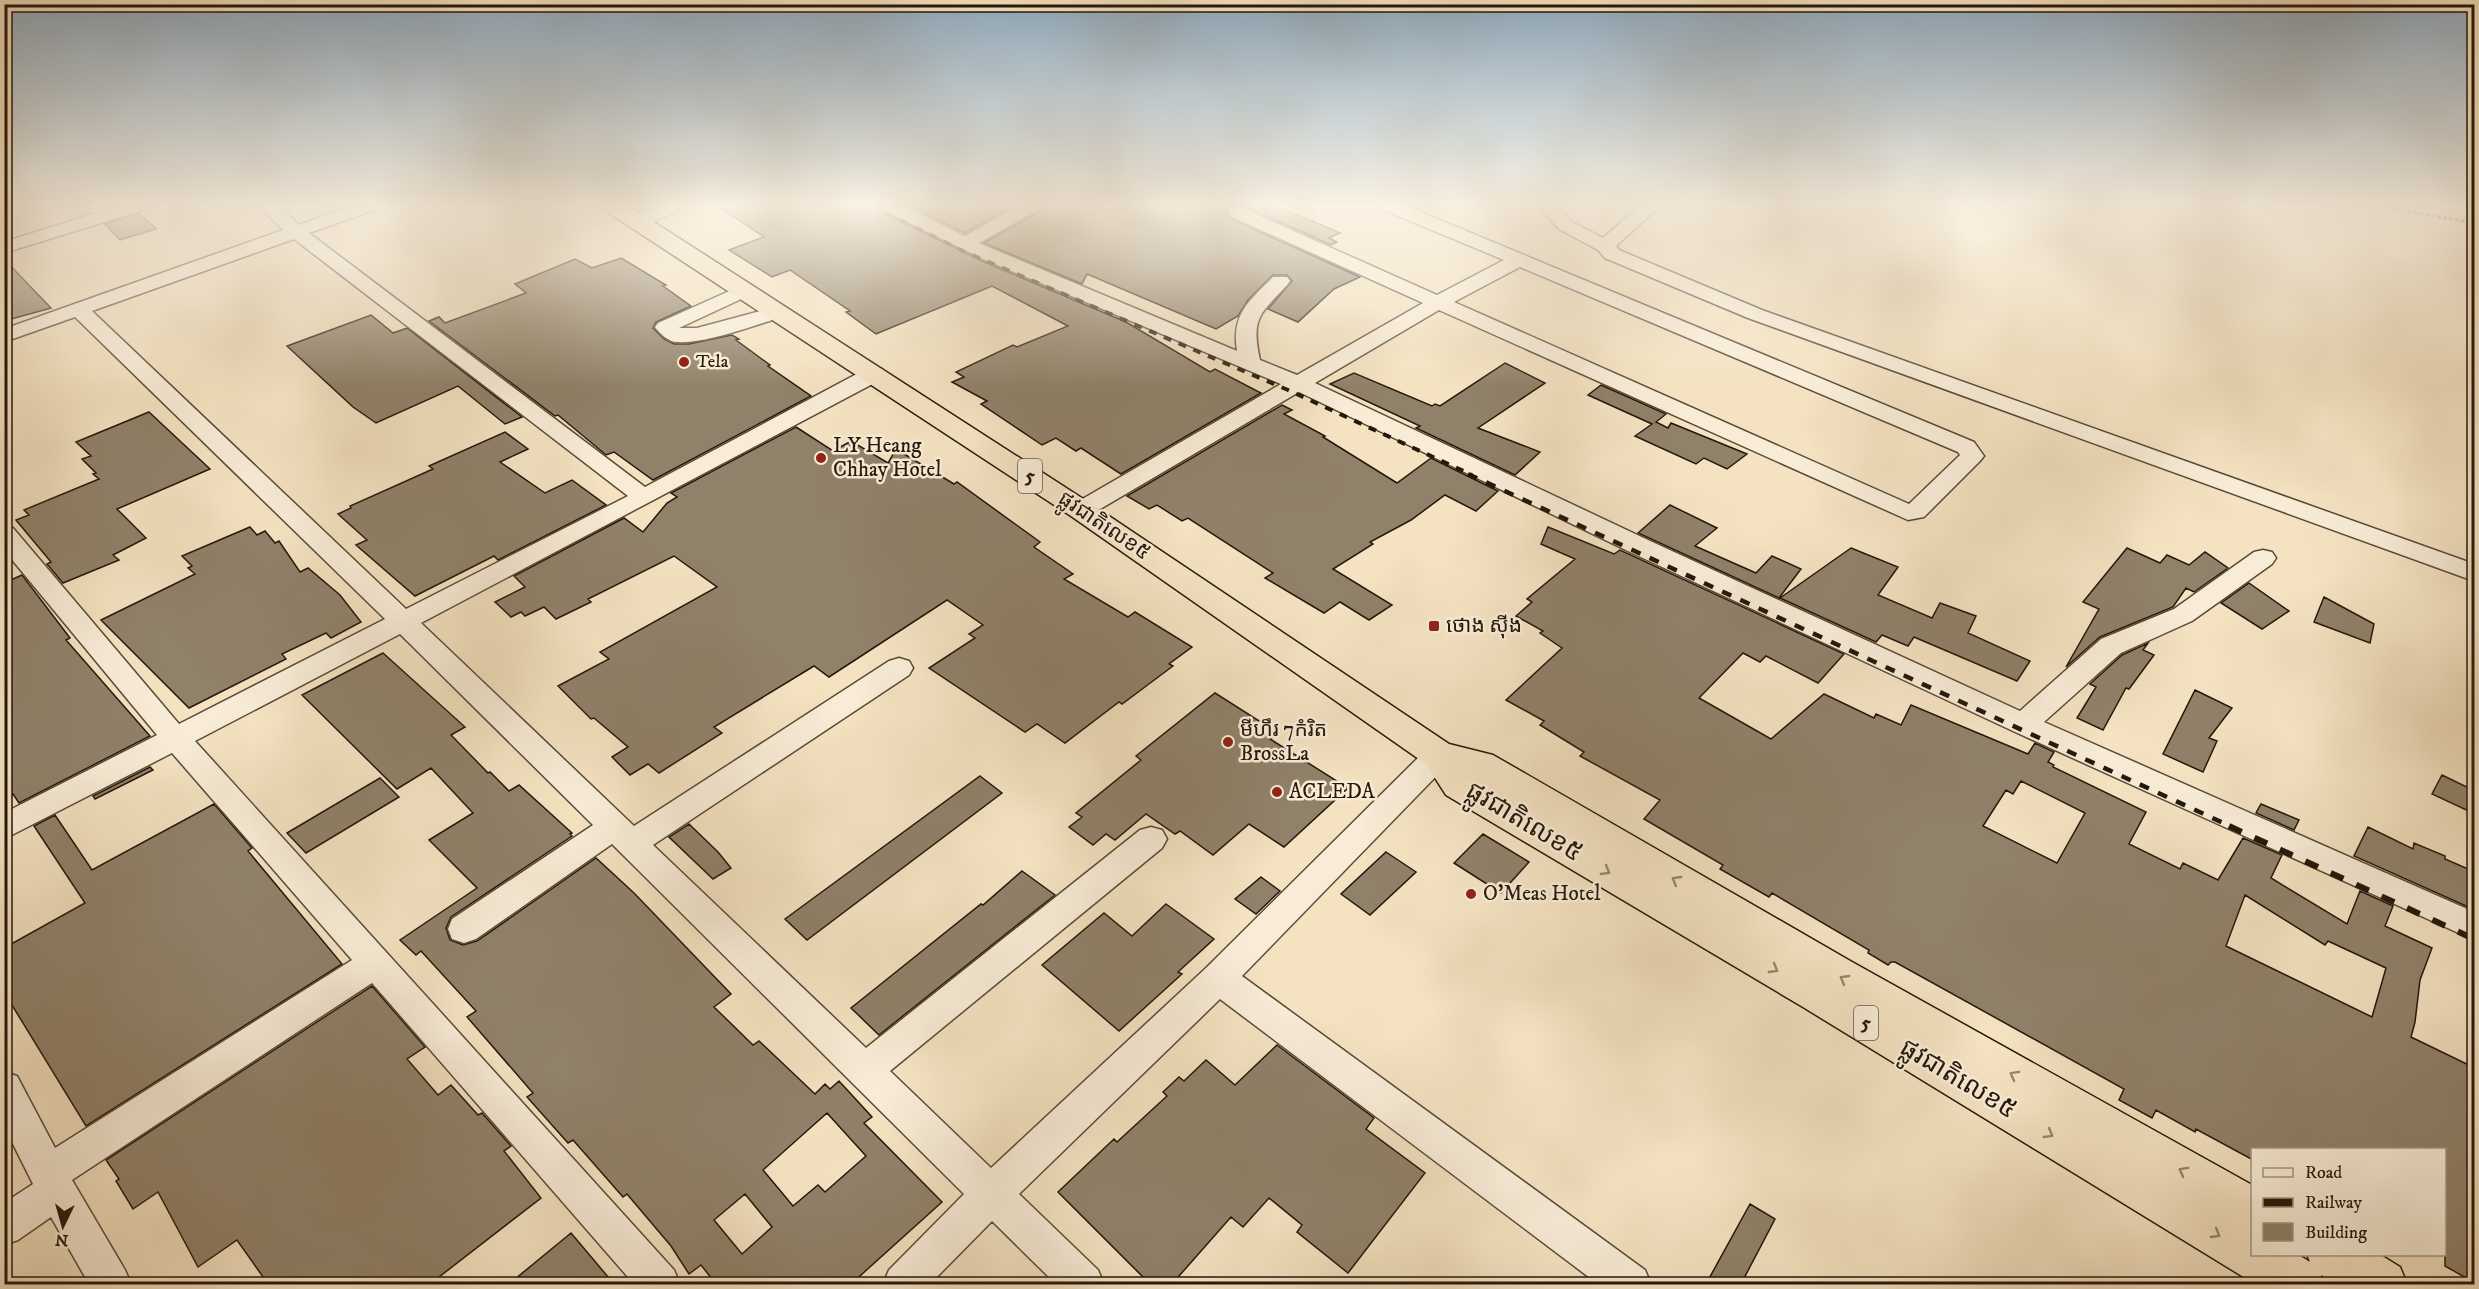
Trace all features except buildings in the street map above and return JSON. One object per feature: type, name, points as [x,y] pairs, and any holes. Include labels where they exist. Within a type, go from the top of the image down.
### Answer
[{"type":"highway","name":"ផ្លូវជាតិលេខ៥","points":[[708,266],[1082,510],[1439,755],[1459,785],[1818,994],[2251,1255]]},
{"type":"highway","name":"ផ្លូវជាតិលេខ៥","points":[[1439,755],[1480,764],[1837,975],[2251,1209]]},
{"type":"highway","name":"ផ្លូវជាតិលេខ៥","points":[[2253,1256],[2300,1284]]},
{"type":"street","points":[[4,336],[199,266]]},
{"type":"street","points":[[341,266],[644,497]]},
{"type":"street","points":[[1017,266],[1299,384],[1596,526],[2023,724],[2475,927]]},
{"type":"street","points":[[1356,266],[1908,513],[1915,512],[1972,456],[1971,451],[1966,447],[1533,266]]},
{"type":"street","points":[[1082,510],[1437,303],[1506,266]]},
{"type":"street","points":[[1638,266],[1755,314],[2475,573]]},
{"type":"street","points":[[1250,363],[1244,336],[1246,320],[1280,281]]},
{"type":"street","points":[[745,290],[666,327],[677,336],[698,334],[779,312]]},
{"type":"street","points":[[79,310],[403,621],[1084,1284]]},
{"type":"street","points":[[4,827],[644,497],[874,374]]},
{"type":"street","points":[[4,533],[175,738],[660,1284]]},
{"type":"street","points":[[2023,724],[2111,645],[2183,615],[2263,558]]},
{"type":"street","points":[[464,929],[899,668]]},
{"type":"street","points":[[903,1284],[991,1194],[1218,978],[1439,755]]},
{"type":"street","points":[[865,1070],[1151,838]]},
{"type":"street","points":[[4,1226],[53,1182],[375,963]]},
{"type":"street","points":[[1218,978],[1631,1284]]},
{"type":"street","points":[[4,1088],[53,1182],[111,1284]]},
{"type":"railway","points":[[998,266],[1288,390],[1472,475]]},
{"type":"railway","points":[[1468,474],[2232,827]]},
{"type":"railway","points":[[2229,826],[2474,939]]},
{"type":"place","name":"Tela","points":[[684,362]]},
{"type":"place","name":"LY Heang Chhay Hotel","points":[[821,458]]},
{"type":"place","name":"ថោង ស៊ីង","points":[[1434,626]]},
{"type":"place","name":"មីហឹរ 7កំរិត BrossLa","points":[[1228,742]]},
{"type":"place","name":"ACLEDA","points":[[1277,792]]},
{"type":"place","name":"O’Meas Hotel","points":[[1471,894]]}]
